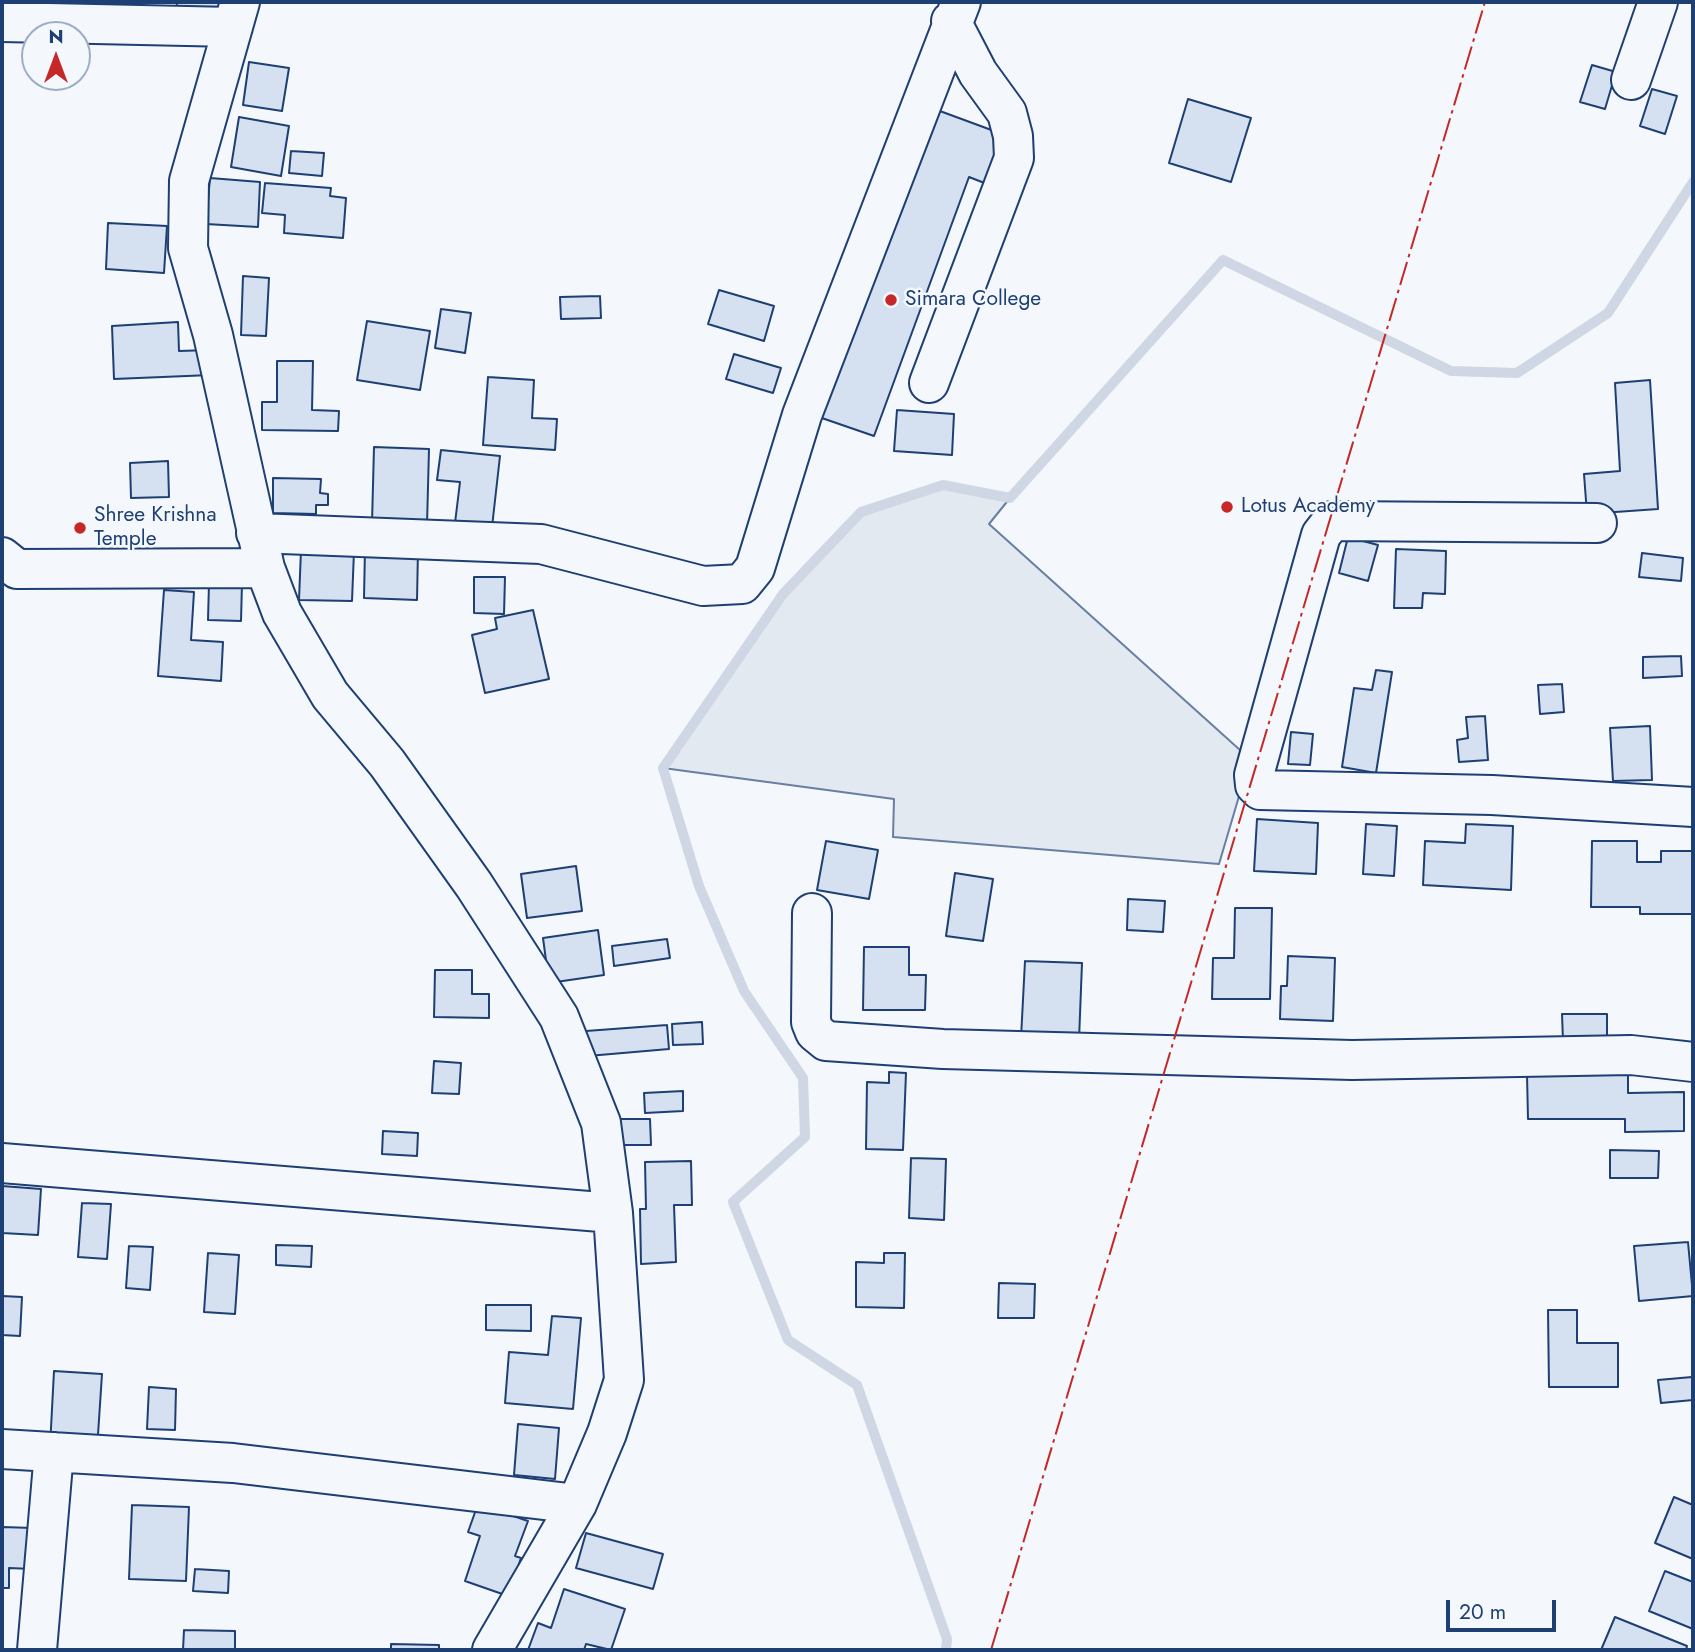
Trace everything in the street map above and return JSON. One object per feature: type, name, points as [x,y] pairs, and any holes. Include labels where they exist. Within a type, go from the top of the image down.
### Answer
[{"type":"street","points":[[1631,80],[1658,2]]},
{"type":"street","points":[[929,383],[1014,158],[1013,136],[1007,113],[978,73],[956,11]]},
{"type":"street","points":[[2,557],[17,569],[261,550],[541,544],[703,586],[742,584],[755,568],[802,415],[956,11]]},
{"type":"street","points":[[2,22],[236,14],[189,181],[188,248],[213,335],[261,550],[282,613],[330,695],[387,764],[474,885],[559,1017],[601,1123],[613,1213],[624,1380],[607,1433],[578,1503],[492,1650]]},
{"type":"street","points":[[1597,523],[1332,521],[1321,535],[1254,775],[1255,785],[1260,790],[1492,794],[1693,807]]},
{"type":"street","points":[[812,913],[811,1022],[815,1032],[826,1041],[943,1049],[1352,1060],[1631,1055],[1693,1062]]},
{"type":"street","points":[[2,1163],[613,1213]]},
{"type":"street","points":[[2,1449],[233,1463],[578,1503]]},
{"type":"street","points":[[37,1650],[54,1452]]},
{"type":"shaded area","points":[[943,485],[1010,498],[989,524],[1250,759],[1219,864],[893,837],[894,799],[663,768],[783,594],[861,512]]},
{"type":"building","points":[[177,2],[228,2],[227,19],[176,15]]},
{"type":"building","points":[[249,62],[289,68],[282,111],[243,105]]},
{"type":"building","points":[[1592,65],[1616,72],[1605,109],[1580,102]]},
{"type":"building","points":[[1652,89],[1677,96],[1665,134],[1640,126]]},
{"type":"building","points":[[1188,99],[1251,118],[1231,182],[1169,163]]},
{"type":"building","name":"Simara College","points":[[929,107],[1005,135],[987,184],[969,177],[874,436],[816,416]]},
{"type":"building","points":[[239,117],[289,126],[281,176],[231,167]]},
{"type":"building","points":[[291,151],[324,153],[322,176],[289,173]]},
{"type":"building","points":[[210,178],[260,182],[258,227],[206,224]]},
{"type":"building","points":[[265,183],[331,188],[330,196],[346,198],[343,238],[284,233],[285,215],[262,213]]},
{"type":"building","points":[[108,223],[167,226],[164,273],[106,269]]},
{"type":"building","points":[[243,276],[269,278],[266,336],[241,335]]},
{"type":"building","points":[[719,290],[774,306],[764,341],[708,324]]},
{"type":"building","points":[[600,296],[601,318],[561,319],[560,297]]},
{"type":"building","points":[[441,309],[471,313],[465,353],[435,348]]},
{"type":"building","points":[[367,321],[430,331],[420,390],[357,380]]},
{"type":"building","points":[[178,322],[179,351],[210,350],[211,375],[114,379],[112,326]]},
{"type":"building","points":[[734,354],[781,368],[773,393],[726,379]]},
{"type":"building","points":[[277,361],[313,361],[312,410],[339,411],[338,431],[262,430],[262,402],[277,402]]},
{"type":"building","points":[[488,377],[534,380],[532,418],[557,419],[555,450],[483,445]]},
{"type":"building","points":[[1650,380],[1658,509],[1587,514],[1584,474],[1620,471],[1615,383]]},
{"type":"building","points":[[897,410],[954,414],[952,455],[894,451]]},
{"type":"building","points":[[374,447],[429,449],[427,525],[372,523]]},
{"type":"building","points":[[441,450],[500,456],[492,527],[455,523],[460,482],[437,480]]},
{"type":"building","points":[[168,461],[169,497],[131,498],[130,463]]},
{"type":"building","points":[[273,478],[321,479],[320,493],[328,494],[328,505],[316,505],[316,514],[273,513]]},
{"type":"building","points":[[1348,537],[1378,545],[1368,581],[1339,573]]},
{"type":"building","points":[[365,548],[418,550],[417,600],[364,598]]},
{"type":"building","points":[[1396,549],[1446,551],[1445,594],[1423,593],[1422,608],[1394,608]]},
{"type":"building","points":[[301,550],[354,551],[352,601],[299,600]]},
{"type":"building","points":[[1642,553],[1683,558],[1681,581],[1639,577]]},
{"type":"building","points":[[474,577],[505,577],[504,614],[474,613]]},
{"type":"building","points":[[209,583],[242,583],[241,621],[208,620]]},
{"type":"building","points":[[164,590],[194,592],[191,640],[223,642],[221,681],[158,676]]},
{"type":"building","points":[[533,610],[549,679],[485,693],[472,635],[497,629],[495,618]]},
{"type":"building","points":[[1681,656],[1682,676],[1643,678],[1643,657]]},
{"type":"building","points":[[1376,670],[1392,672],[1376,773],[1342,767],[1354,688],[1372,690]]},
{"type":"building","points":[[1562,684],[1564,712],[1540,714],[1538,685]]},
{"type":"building","points":[[1485,716],[1488,760],[1459,762],[1457,740],[1468,738],[1466,717]]},
{"type":"building","points":[[1650,726],[1652,780],[1613,781],[1610,728]]},
{"type":"building","points":[[1291,732],[1313,734],[1310,765],[1288,764]]},
{"type":"building","points":[[1257,819],[1318,823],[1316,874],[1254,871]]},
{"type":"building","points":[[1366,824],[1397,826],[1394,876],[1363,874]]},
{"type":"building","points":[[1466,824],[1513,826],[1511,890],[1423,885],[1425,841],[1465,843]]},
{"type":"building","points":[[826,841],[878,850],[869,899],[817,890]]},
{"type":"building","points":[[1592,841],[1637,841],[1637,862],[1661,862],[1661,851],[1693,851],[1693,914],[1640,914],[1640,907],[1591,907]]},
{"type":"building","points":[[576,866],[582,911],[527,918],[521,874]]},
{"type":"building","points":[[955,873],[993,879],[983,941],[946,936]]},
{"type":"building","points":[[1128,899],[1165,901],[1163,932],[1127,930]]},
{"type":"building","points":[[1235,908],[1272,908],[1270,999],[1212,999],[1213,958],[1234,958]]},
{"type":"building","points":[[598,930],[604,975],[549,983],[543,938]]},
{"type":"building","points":[[667,939],[670,958],[614,966],[612,946]]},
{"type":"building","points":[[864,947],[909,947],[909,975],[926,975],[925,1010],[863,1010]]},
{"type":"building","points":[[1288,956],[1335,958],[1333,1021],[1280,1019],[1281,986],[1287,986]]},
{"type":"building","points":[[1025,961],[1082,963],[1079,1040],[1021,1038]]},
{"type":"building","points":[[435,970],[472,970],[472,994],[489,994],[489,1018],[434,1017]]},
{"type":"building","points":[[1562,1014],[1607,1014],[1607,1041],[1563,1041]]},
{"type":"building","points":[[702,1022],[703,1044],[673,1045],[672,1024]]},
{"type":"building","points":[[667,1025],[669,1049],[588,1056],[586,1031]]},
{"type":"building","points":[[434,1061],[461,1063],[459,1094],[432,1093]]},
{"type":"building","points":[[889,1072],[906,1073],[903,1150],[866,1149],[867,1082],[889,1083]]},
{"type":"building","points":[[1628,1074],[1628,1093],[1684,1092],[1684,1131],[1625,1132],[1625,1119],[1528,1119],[1527,1075]]},
{"type":"building","points":[[683,1091],[683,1111],[645,1113],[644,1093]]},
{"type":"building","points":[[619,1119],[650,1119],[651,1145],[619,1145]]},
{"type":"building","points":[[383,1131],[418,1133],[417,1156],[382,1154]]},
{"type":"building","points":[[1610,1150],[1659,1151],[1658,1178],[1610,1178]]},
{"type":"building","points":[[911,1158],[946,1159],[944,1220],[909,1218]]},
{"type":"building","points":[[691,1161],[692,1205],[674,1205],[676,1262],[641,1264],[640,1209],[646,1209],[645,1162]]},
{"type":"building","points":[[2,1186],[41,1189],[38,1235],[2,1233]]},
{"type":"building","points":[[82,1203],[111,1204],[107,1259],[78,1257]]},
{"type":"building","points":[[1688,1242],[1693,1296],[1639,1301],[1634,1246]]},
{"type":"building","points":[[276,1245],[312,1246],[311,1267],[276,1265]]},
{"type":"building","points":[[129,1246],[153,1247],[150,1290],[126,1288]]},
{"type":"building","points":[[208,1253],[239,1255],[235,1314],[204,1312]]},
{"type":"building","points":[[884,1253],[905,1253],[904,1308],[856,1307],[856,1262],[884,1263]]},
{"type":"building","points":[[999,1283],[1035,1284],[1034,1318],[998,1318]]},
{"type":"building","points":[[2,1296],[22,1297],[20,1336],[2,1335]]},
{"type":"building","points":[[486,1305],[531,1305],[531,1331],[486,1330]]},
{"type":"building","points":[[1548,1310],[1577,1310],[1577,1343],[1618,1343],[1618,1387],[1549,1387]]},
{"type":"building","points":[[552,1316],[581,1318],[573,1409],[505,1403],[509,1352],[548,1355]]},
{"type":"building","points":[[54,1371],[102,1374],[97,1450],[50,1447]]},
{"type":"building","points":[[1692,1377],[1693,1400],[1661,1403],[1658,1380]]},
{"type":"building","points":[[149,1387],[176,1389],[175,1430],[147,1429]]},
{"type":"building","points":[[518,1424],[559,1428],[555,1479],[514,1475]]},
{"type":"building","points":[[1674,1497],[1693,1505],[1693,1559],[1655,1543]]},
{"type":"building","points":[[478,1504],[528,1521],[515,1556],[521,1558],[508,1596],[465,1581],[480,1536],[468,1532]]},
{"type":"building","points":[[132,1505],[189,1507],[186,1581],[129,1579]]},
{"type":"building","points":[[2,1527],[33,1528],[32,1569],[9,1568],[9,1588],[2,1588]]},
{"type":"building","points":[[586,1533],[663,1554],[653,1589],[576,1568]]},
{"type":"building","points":[[195,1569],[229,1571],[228,1593],[193,1591]]},
{"type":"building","points":[[1665,1571],[1693,1582],[1693,1629],[1649,1611]]},
{"type":"building","points":[[564,1589],[625,1609],[611,1650],[586,1644],[584,1650],[528,1650],[538,1623],[551,1628]]},
{"type":"building","points":[[1615,1617],[1687,1646],[1686,1650],[1601,1650]]},
{"type":"building","points":[[184,1630],[235,1631],[235,1650],[183,1650]]},
{"type":"building","points":[[391,1644],[439,1645],[439,1650],[391,1650]]},
{"type":"waterway","points":[[946,1650],[947,1639],[857,1385],[788,1340],[733,1202],[805,1137],[803,1078],[744,991],[699,886],[663,768],[783,594],[861,512],[943,485],[1010,498],[1223,260],[1451,371],[1517,373],[1608,313],[1693,182]]},
{"type":"power","points":[[991,1650],[1485,2]]},
{"type":"place","name":"Simara College","points":[[891,300]]},
{"type":"place","name":"Lotus Academy","points":[[1227,507]]},
{"type":"place","name":"Shree Krishna Temple","points":[[80,528]]}]
